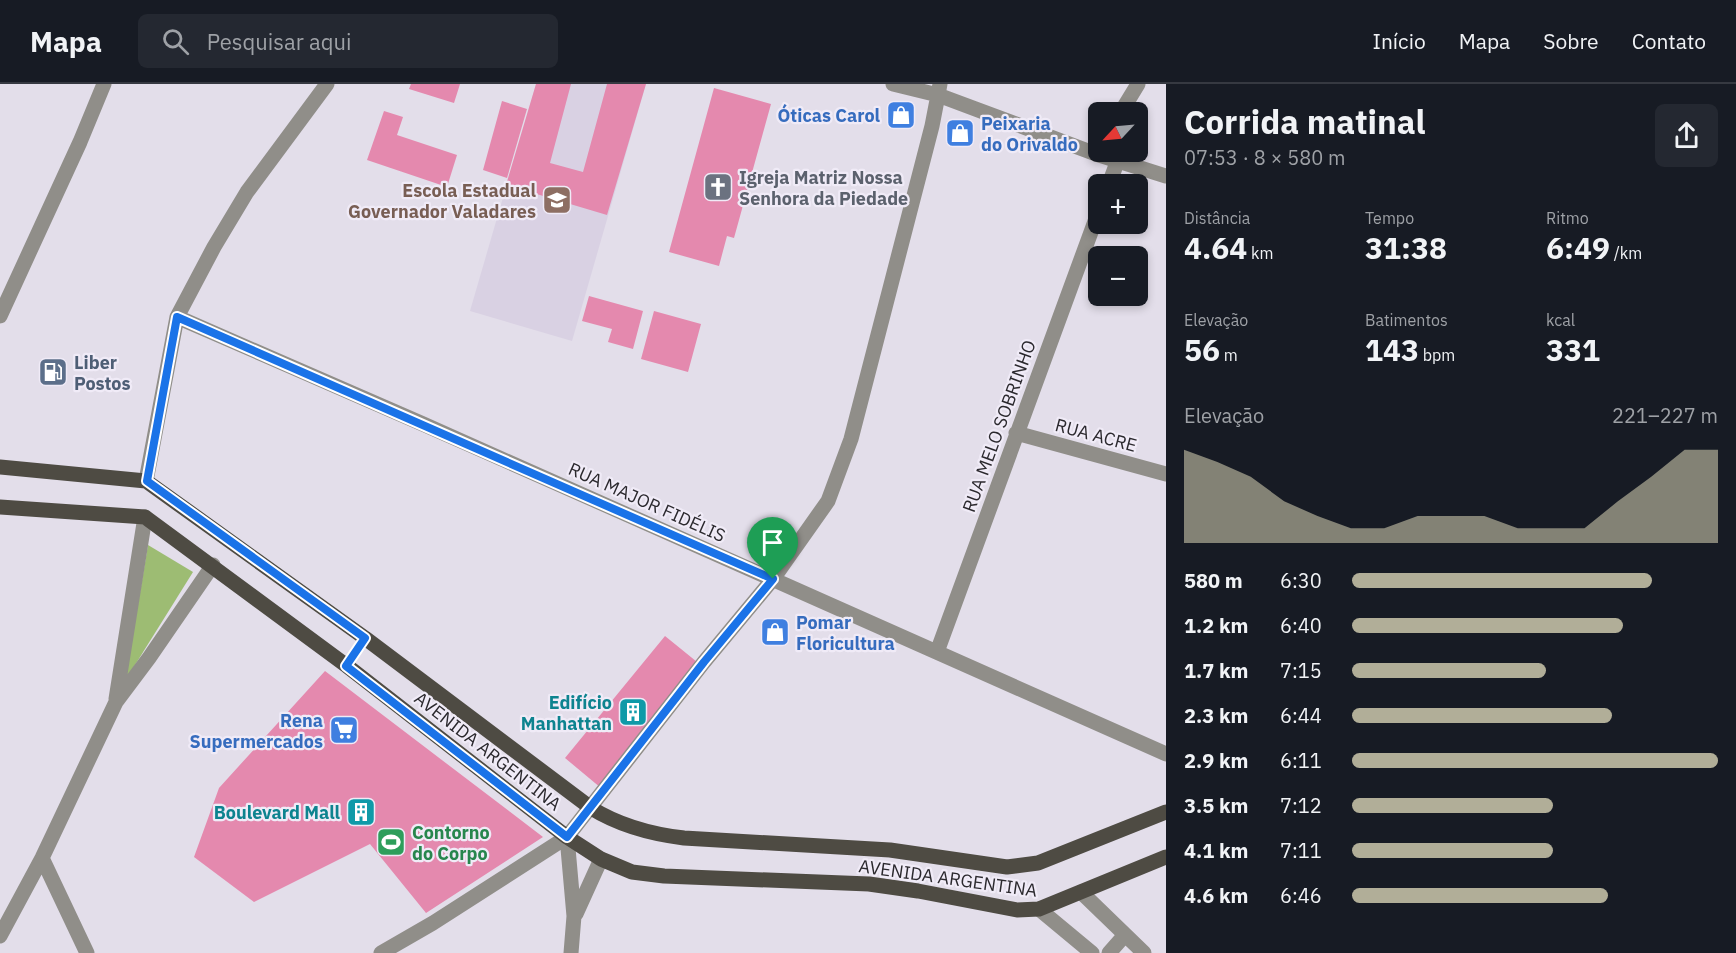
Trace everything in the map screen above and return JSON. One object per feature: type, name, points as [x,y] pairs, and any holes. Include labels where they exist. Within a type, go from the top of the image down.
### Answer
[{"type":"main road","points":[[0,467],[147,481]]},
{"type":"main road","name":"AVENIDA ARGENTINA","points":[[147,481],[365,638],[591,808],[609,819],[650,834],[890,850],[1007,867],[1038,863],[1166,812]]},
{"type":"main road","points":[[0,507],[145,517]]},
{"type":"main road","name":"AVENIDA ARGENTINA","points":[[145,517],[213,565],[567,837],[601,859],[632,872],[664,876],[869,885],[918,891],[1017,910],[1039,909]]},
{"type":"main road","points":[[1039,909],[1166,857]]},
{"type":"street","points":[[0,316],[80,142],[104,84]]},
{"type":"street","points":[[147,481],[177,317],[214,247],[247,192],[327,84]]},
{"type":"street","points":[[893,84],[939,89],[1088,148]]},
{"type":"street","points":[[1127,102],[1138,84]]},
{"type":"street","points":[[381,953],[567,837],[704,662],[773,579],[828,501],[851,440],[939,89]]},
{"type":"street","points":[[1124,162],[1166,176]]},
{"type":"street","name":"RUA MELO SOBRINHO","points":[[937,652],[1090,234]]},
{"type":"street","name":"RUA MAJOR FIDÉLIS","points":[[177,317],[1166,754]]},
{"type":"street","name":"RUA ACRE","points":[[1016,433],[1166,474]]},
{"type":"street","points":[[116,702],[145,517]]},
{"type":"street","points":[[0,936],[42,858],[116,702],[213,565]]},
{"type":"street","points":[[567,837],[574,916],[571,953]]},
{"type":"street","points":[[42,858],[87,953]]},
{"type":"street","points":[[574,916],[601,859]]},
{"type":"street","points":[[1081,892],[1144,953]]},
{"type":"street","name":"AVENIDA ARGENTINA","points":[[1039,909],[1092,953]]},
{"type":"street","points":[[1109,953],[1124,936]]},
{"type":"lane","points":[[346,666],[365,638]]},
{"type":"shaded area","name":"Escola Estadual Governador Valadares","points":[[536,84],[646,84],[572,341],[470,311]]},
{"type":"green space","points":[[148,545],[193,572],[125,681]]},
{"type":"building","points":[[411,84],[460,84],[454,103],[409,89]]},
{"type":"building","points":[[536,84],[571,84],[550,163],[583,172],[607,84],[646,84],[607,215],[506,185]]},
{"type":"building","name":"Igreja Matriz Nossa Senhora da Piedade","points":[[714,88],[771,104],[734,238],[727,236],[719,266],[669,252]]},
{"type":"building","points":[[502,101],[527,109],[507,178],[483,170]]},
{"type":"building","points":[[384,111],[403,117],[397,135],[457,155],[447,187],[367,160]]},
{"type":"building","points":[[589,296],[643,311],[633,349],[608,342],[612,329],[582,321]]},
{"type":"building","points":[[654,311],[701,324],[688,372],[641,359]]},
{"type":"building","name":"Edifício Manhattan","points":[[665,636],[702,666],[601,788],[565,758]]},
{"type":"building","name":"Boulevard Mall","points":[[325,671],[543,837],[426,913],[370,844],[254,902],[194,857],[219,788]]},
{"type":"place","name":"Óticas Carol","points":[[901,115]]},
{"type":"place","name":"Peixaria do Orivaldo","points":[[960,133]]},
{"type":"place","name":"Igreja Matriz Nossa Senhora da Piedade","points":[[718,187]]},
{"type":"place","name":"Escola Estadual Governador Valadares","points":[[557,200]]},
{"type":"place","name":"Liber Postos","points":[[53,372]]},
{"type":"place","name":"Pomar Floricultura","points":[[775,632]]},
{"type":"place","name":"Edifício Manhattan","points":[[633,712]]},
{"type":"place","name":"Rena Supermercados","points":[[344,730]]},
{"type":"place","name":"Boulevard Mall","points":[[361,812]]},
{"type":"place","name":"Contorno do Corpo","points":[[391,842]]},
{"type":"route","points":[[177,317],[423,424],[773,579],[704,662],[567,837],[346,666],[365,638],[147,481],[177,317]]}]
